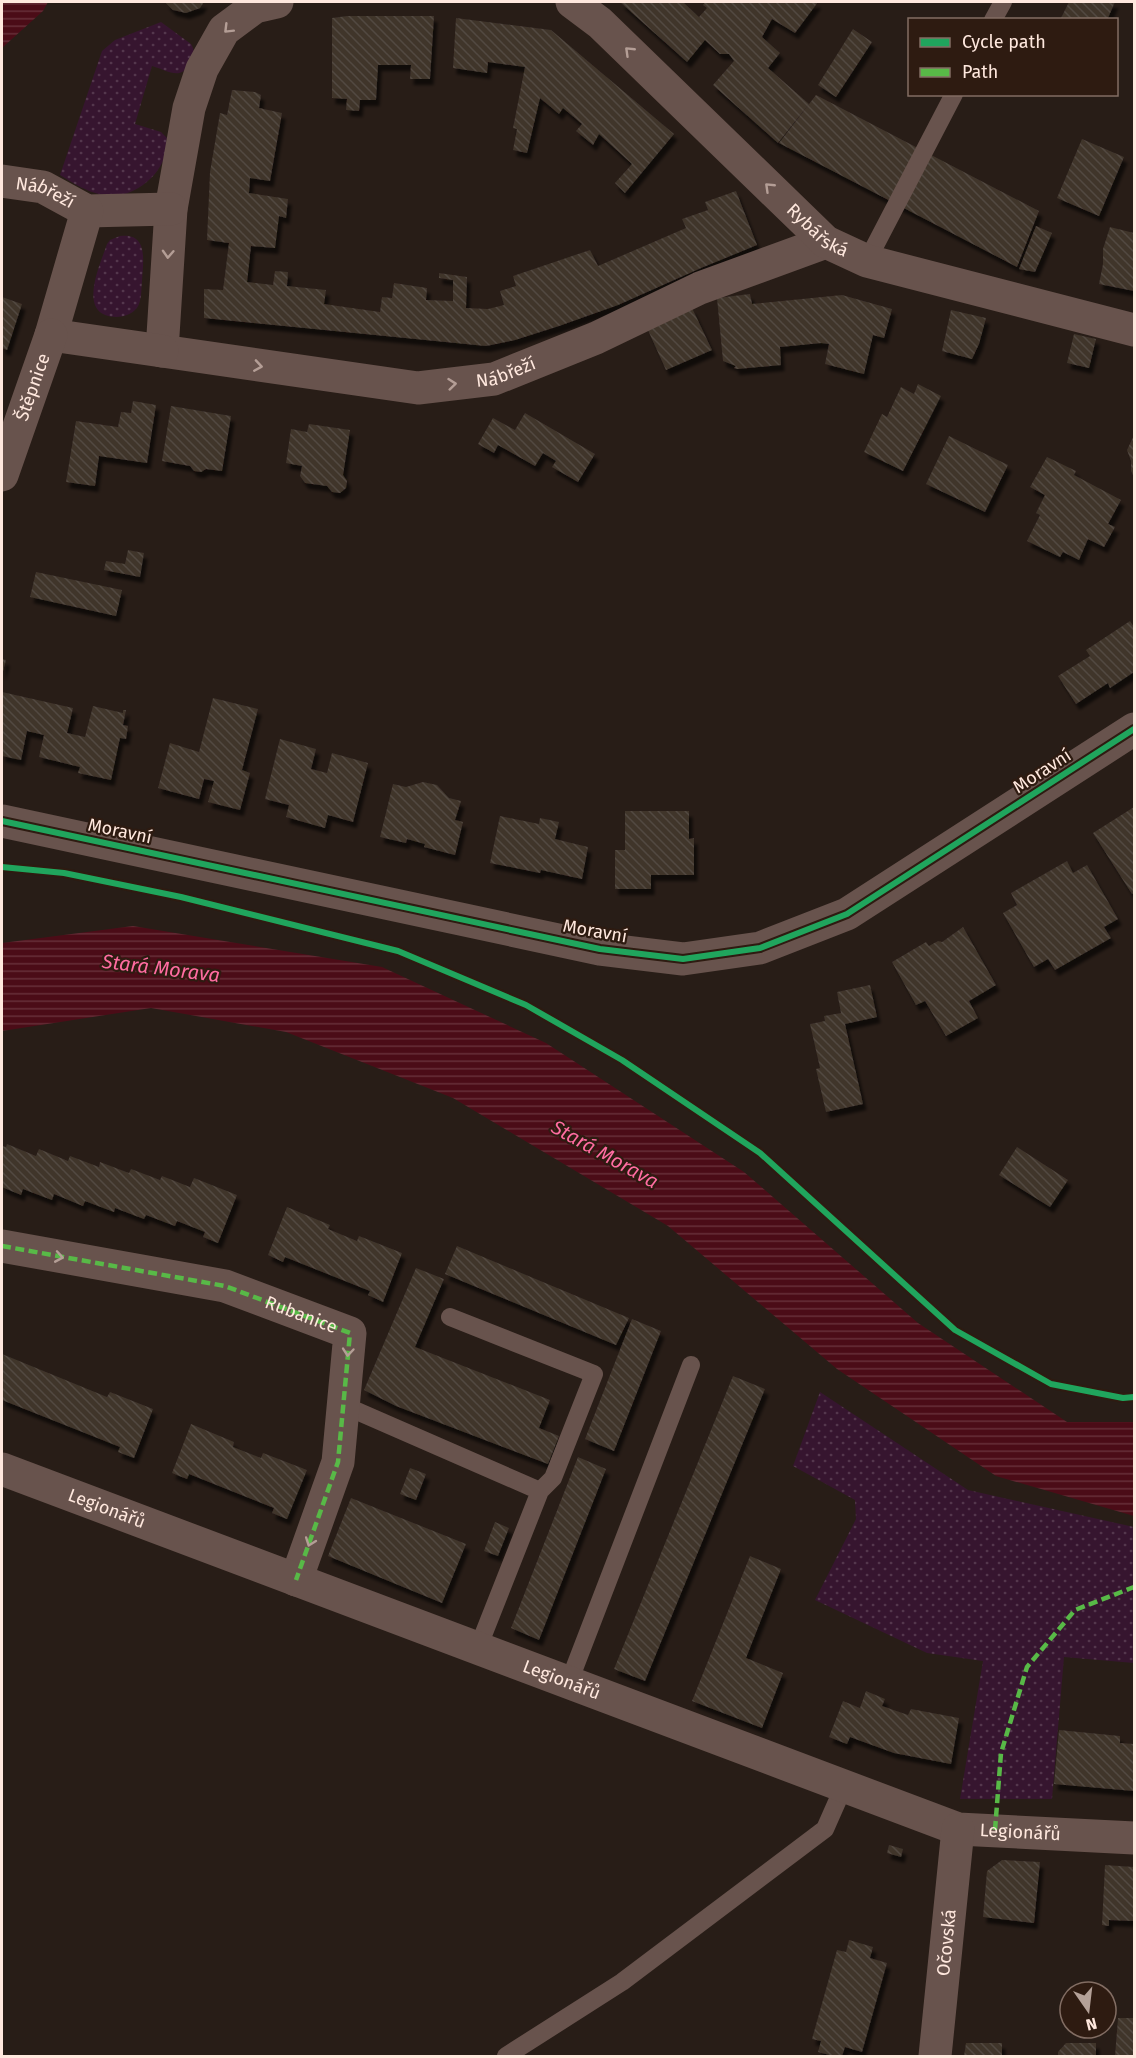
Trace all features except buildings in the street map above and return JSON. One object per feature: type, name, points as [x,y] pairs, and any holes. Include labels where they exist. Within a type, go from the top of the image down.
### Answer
[{"type":"street","points":[[162,351],[171,208],[189,108],[202,69],[224,30],[255,7],[278,2]]},
{"type":"street","name":"Rybářská","points":[[572,2],[600,23],[826,242],[867,261],[1134,330]]},
{"type":"street","name":"Nábřeží","points":[[2,181],[43,187],[87,211],[171,208]]},
{"type":"street","name":"Nábřeží","points":[[87,211],[51,335],[418,388],[494,379],[597,338],[700,288],[826,242]]},
{"type":"street","name":"Štěpnice","points":[[2,475],[51,335]]},
{"type":"street","name":"Moravní","points":[[2,821],[590,947],[683,959],[760,948],[847,914],[1134,729]]},
{"type":"street","name":"Rubanice","points":[[2,1246],[225,1286],[350,1333],[338,1462],[296,1580]]},
{"type":"street","name":"Legionářů","points":[[2,1469],[958,1828],[1134,1838]]},
{"type":"street","name":"Očovská","points":[[935,2056],[958,1828]]},
{"type":"lane","points":[[994,18],[1003,2]]},
{"type":"lane","points":[[867,261],[953,96]]},
{"type":"lane","points":[[450,1317],[594,1374],[553,1478],[540,1491],[478,1648]]},
{"type":"lane","points":[[569,1682],[691,1365]]},
{"type":"lane","points":[[344,1405],[540,1491]]},
{"type":"lane","points":[[506,2056],[621,1982],[825,1828],[844,1786]]},
{"type":"shaded area","points":[[161,22],[191,44],[194,54],[192,61],[183,72],[174,73],[152,66],[135,124],[161,132],[167,138],[163,161],[146,183],[130,192],[111,196],[85,189],[60,175],[102,51],[115,40]]},
{"type":"shaded area","points":[[120,236],[129,236],[140,243],[143,265],[139,305],[128,315],[116,317],[104,314],[96,308],[94,287],[107,244],[110,240]]},
{"type":"shaded area","points":[[820,1392],[968,1490],[1134,1527],[1134,1663],[1064,1657],[1052,1799],[960,1799],[983,1661],[927,1653],[815,1600],[856,1519],[855,1500],[793,1466]]},
{"type":"water","points":[[2,2],[48,2],[43,11],[2,48]]},
{"type":"water","name":"Stará Morava","points":[[133,926],[382,967],[546,1043],[744,1172],[918,1323],[1067,1422],[1134,1422],[1134,1516],[996,1476],[837,1369],[668,1226],[453,1098],[286,1032],[151,1008],[2,1031],[2,943]]},
{"type":"marked path","points":[[2,1246],[225,1286],[350,1333],[338,1462],[296,1580]]},
{"type":"marked path","points":[[995,1830],[1001,1753],[1027,1667],[1075,1610],[1134,1587]]},
{"type":"cycle path","points":[[2,821],[600,949],[683,959],[760,948],[847,914],[1134,729]]},
{"type":"cycle path","points":[[2,867],[64,873],[181,897],[398,951],[526,1005],[622,1060],[760,1153],[955,1330],[1051,1384],[1123,1398],[1134,1397]]}]
